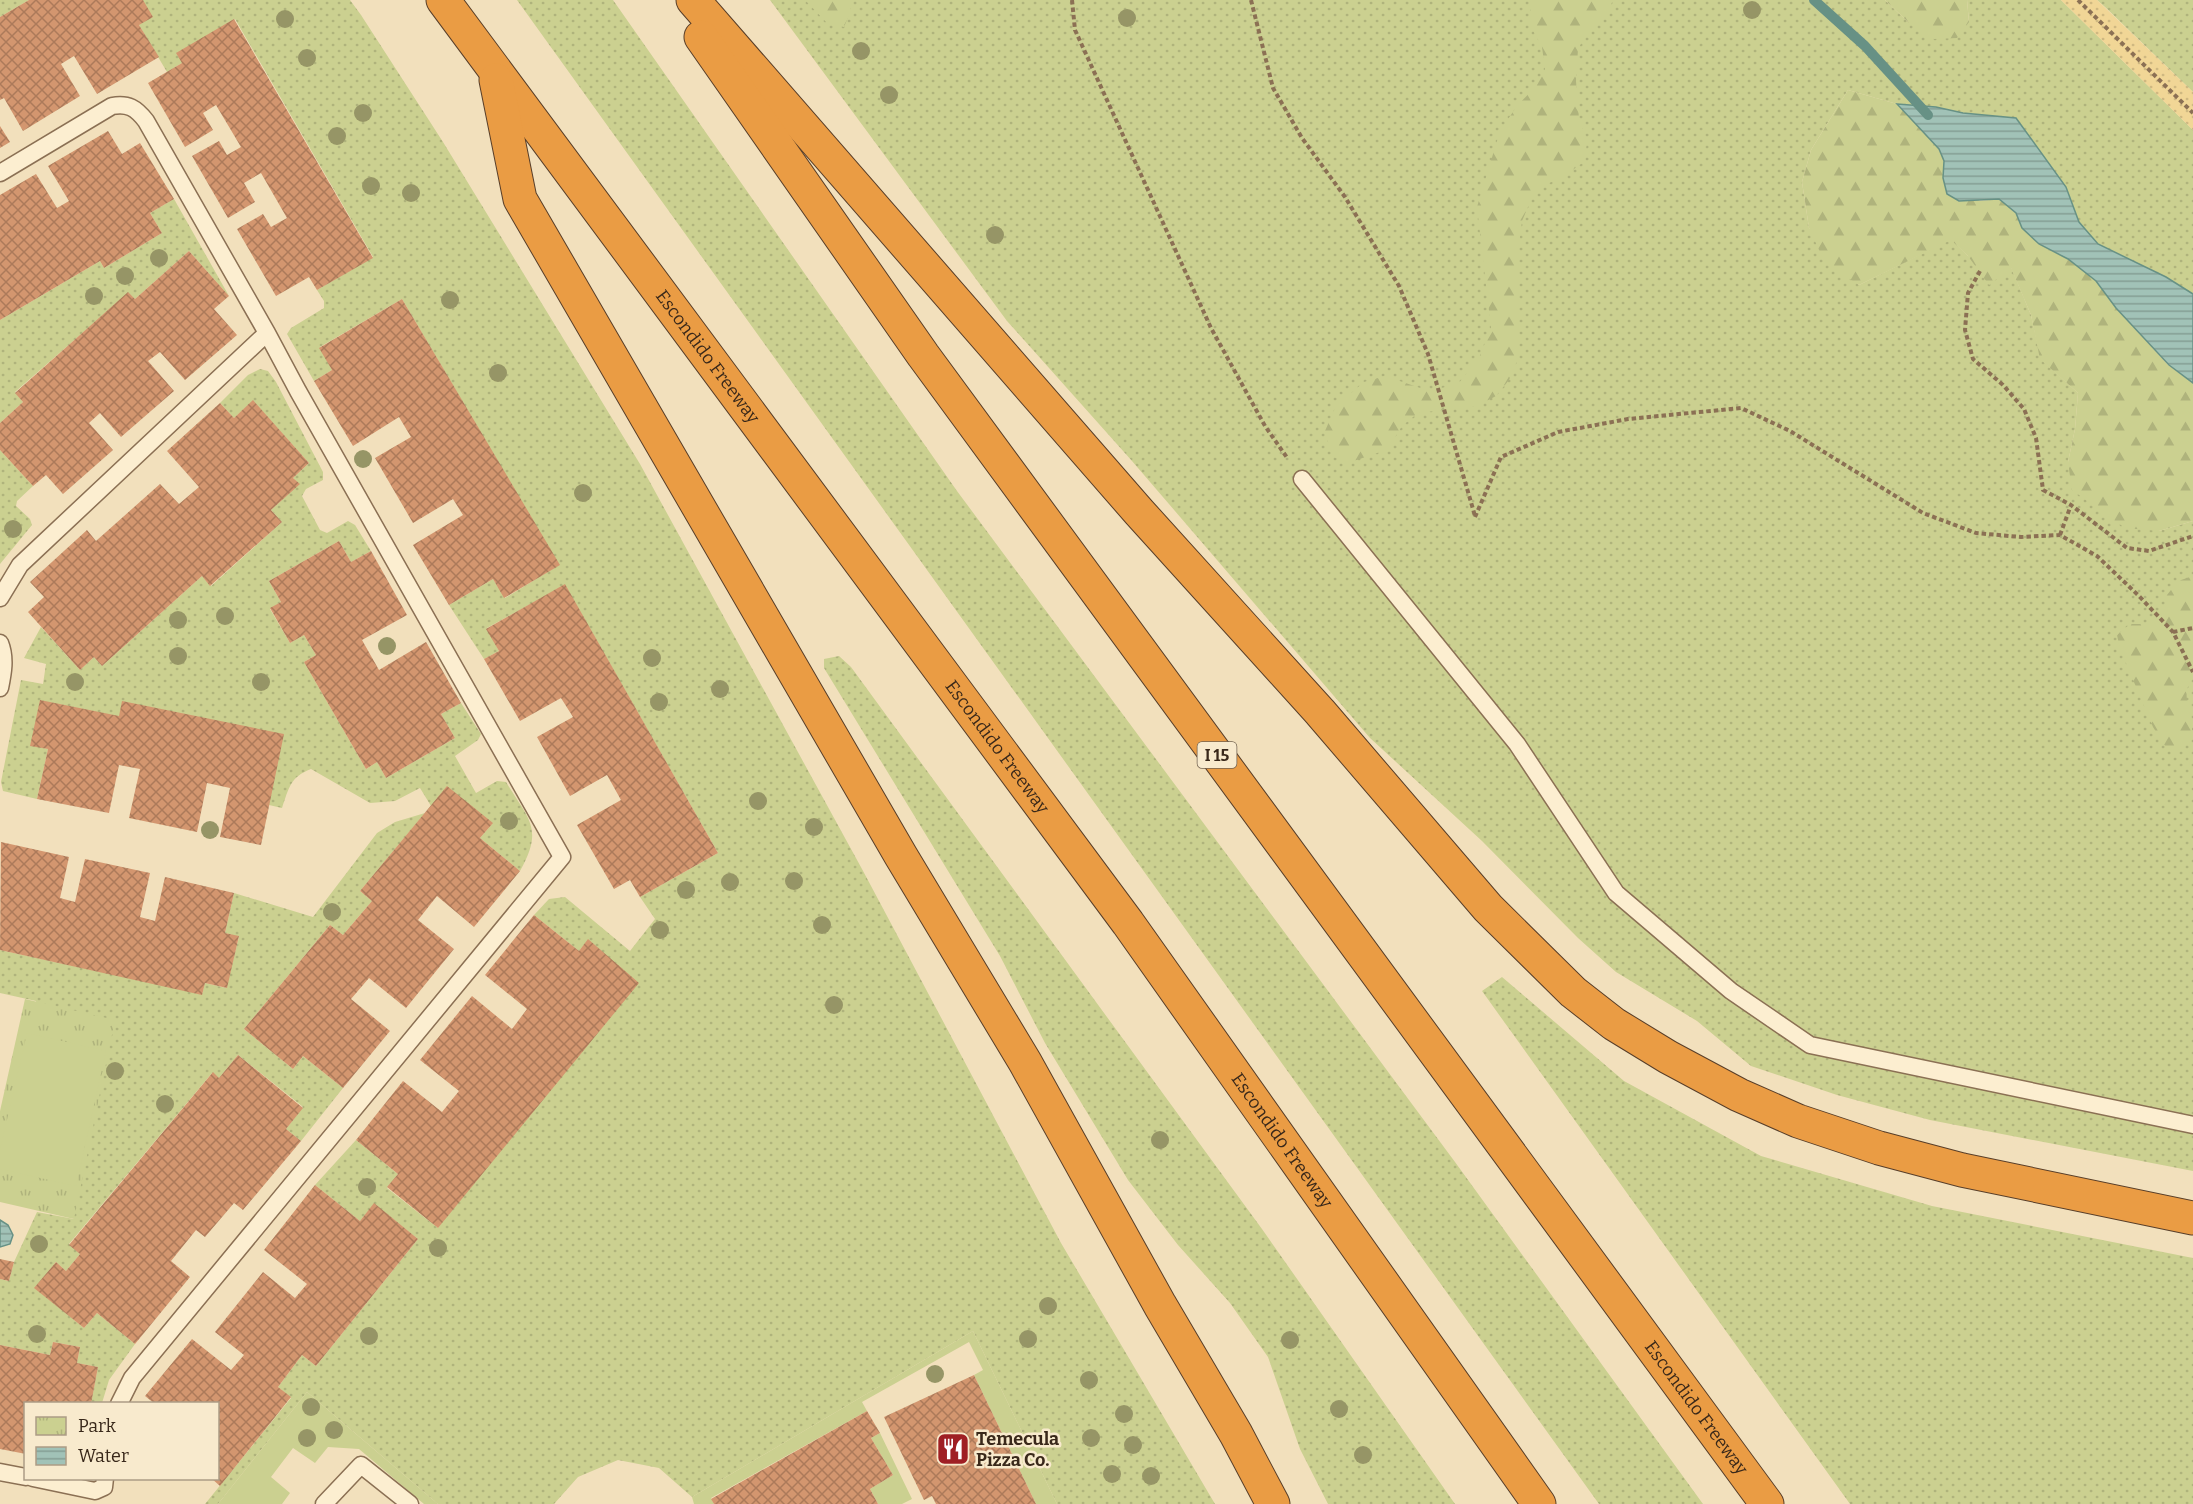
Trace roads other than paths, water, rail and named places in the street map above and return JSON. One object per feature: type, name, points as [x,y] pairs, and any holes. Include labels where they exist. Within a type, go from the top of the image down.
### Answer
[{"type":"highway","name":"Escondido Freeway","points":[[443,0],[1128,923],[1539,1504]]},
{"type":"highway","name":"Escondido Freeway","points":[[675,0],[924,355],[1767,1504]]},
{"type":"highway","points":[[693,0],[1139,512],[1320,712],[1488,908],[1573,992],[1614,1024],[1668,1057],[1739,1095],[1798,1121],[1880,1148],[1962,1170],[2193,1218]]},
{"type":"highway","points":[[495,72],[520,199],[895,846],[1025,1062],[1160,1305],[1236,1434],[1273,1504]]},
{"type":"lane","points":[[0,173],[112,106],[123,104],[138,110],[267,333],[562,856],[132,1378],[120,1402]]},
{"type":"lane","points":[[0,598],[20,565],[267,333]]},
{"type":"lane","points":[[1302,479],[1517,744],[1616,893],[1731,991],[1810,1044],[2193,1125]]},
{"type":"lane","points":[[0,643],[4,652],[4,665],[0,688]]},
{"type":"lane","points":[[324,1504],[361,1465],[410,1504]]},
{"type":"lane","points":[[0,1472],[24,1477]]},
{"type":"lane","points":[[38,1480],[95,1491],[104,1487],[105,1480]]},
{"type":"water","points":[[1897,104],[2016,118],[2066,187],[2079,222],[2098,244],[2166,277],[2193,294],[2193,383],[2169,365],[2116,308],[2096,281],[2068,259],[2039,244],[2022,228],[2016,213],[1999,199],[1959,201],[1947,194],[1943,178],[1944,161],[1939,149]]},
{"type":"water","points":[[0,1220],[8,1225],[13,1235],[10,1244],[0,1247]]},
{"type":"waterway","points":[[1814,0],[1865,46],[1928,115]]},
{"type":"place","name":"Temecula Pizza Co.","points":[[953,1449]]}]
